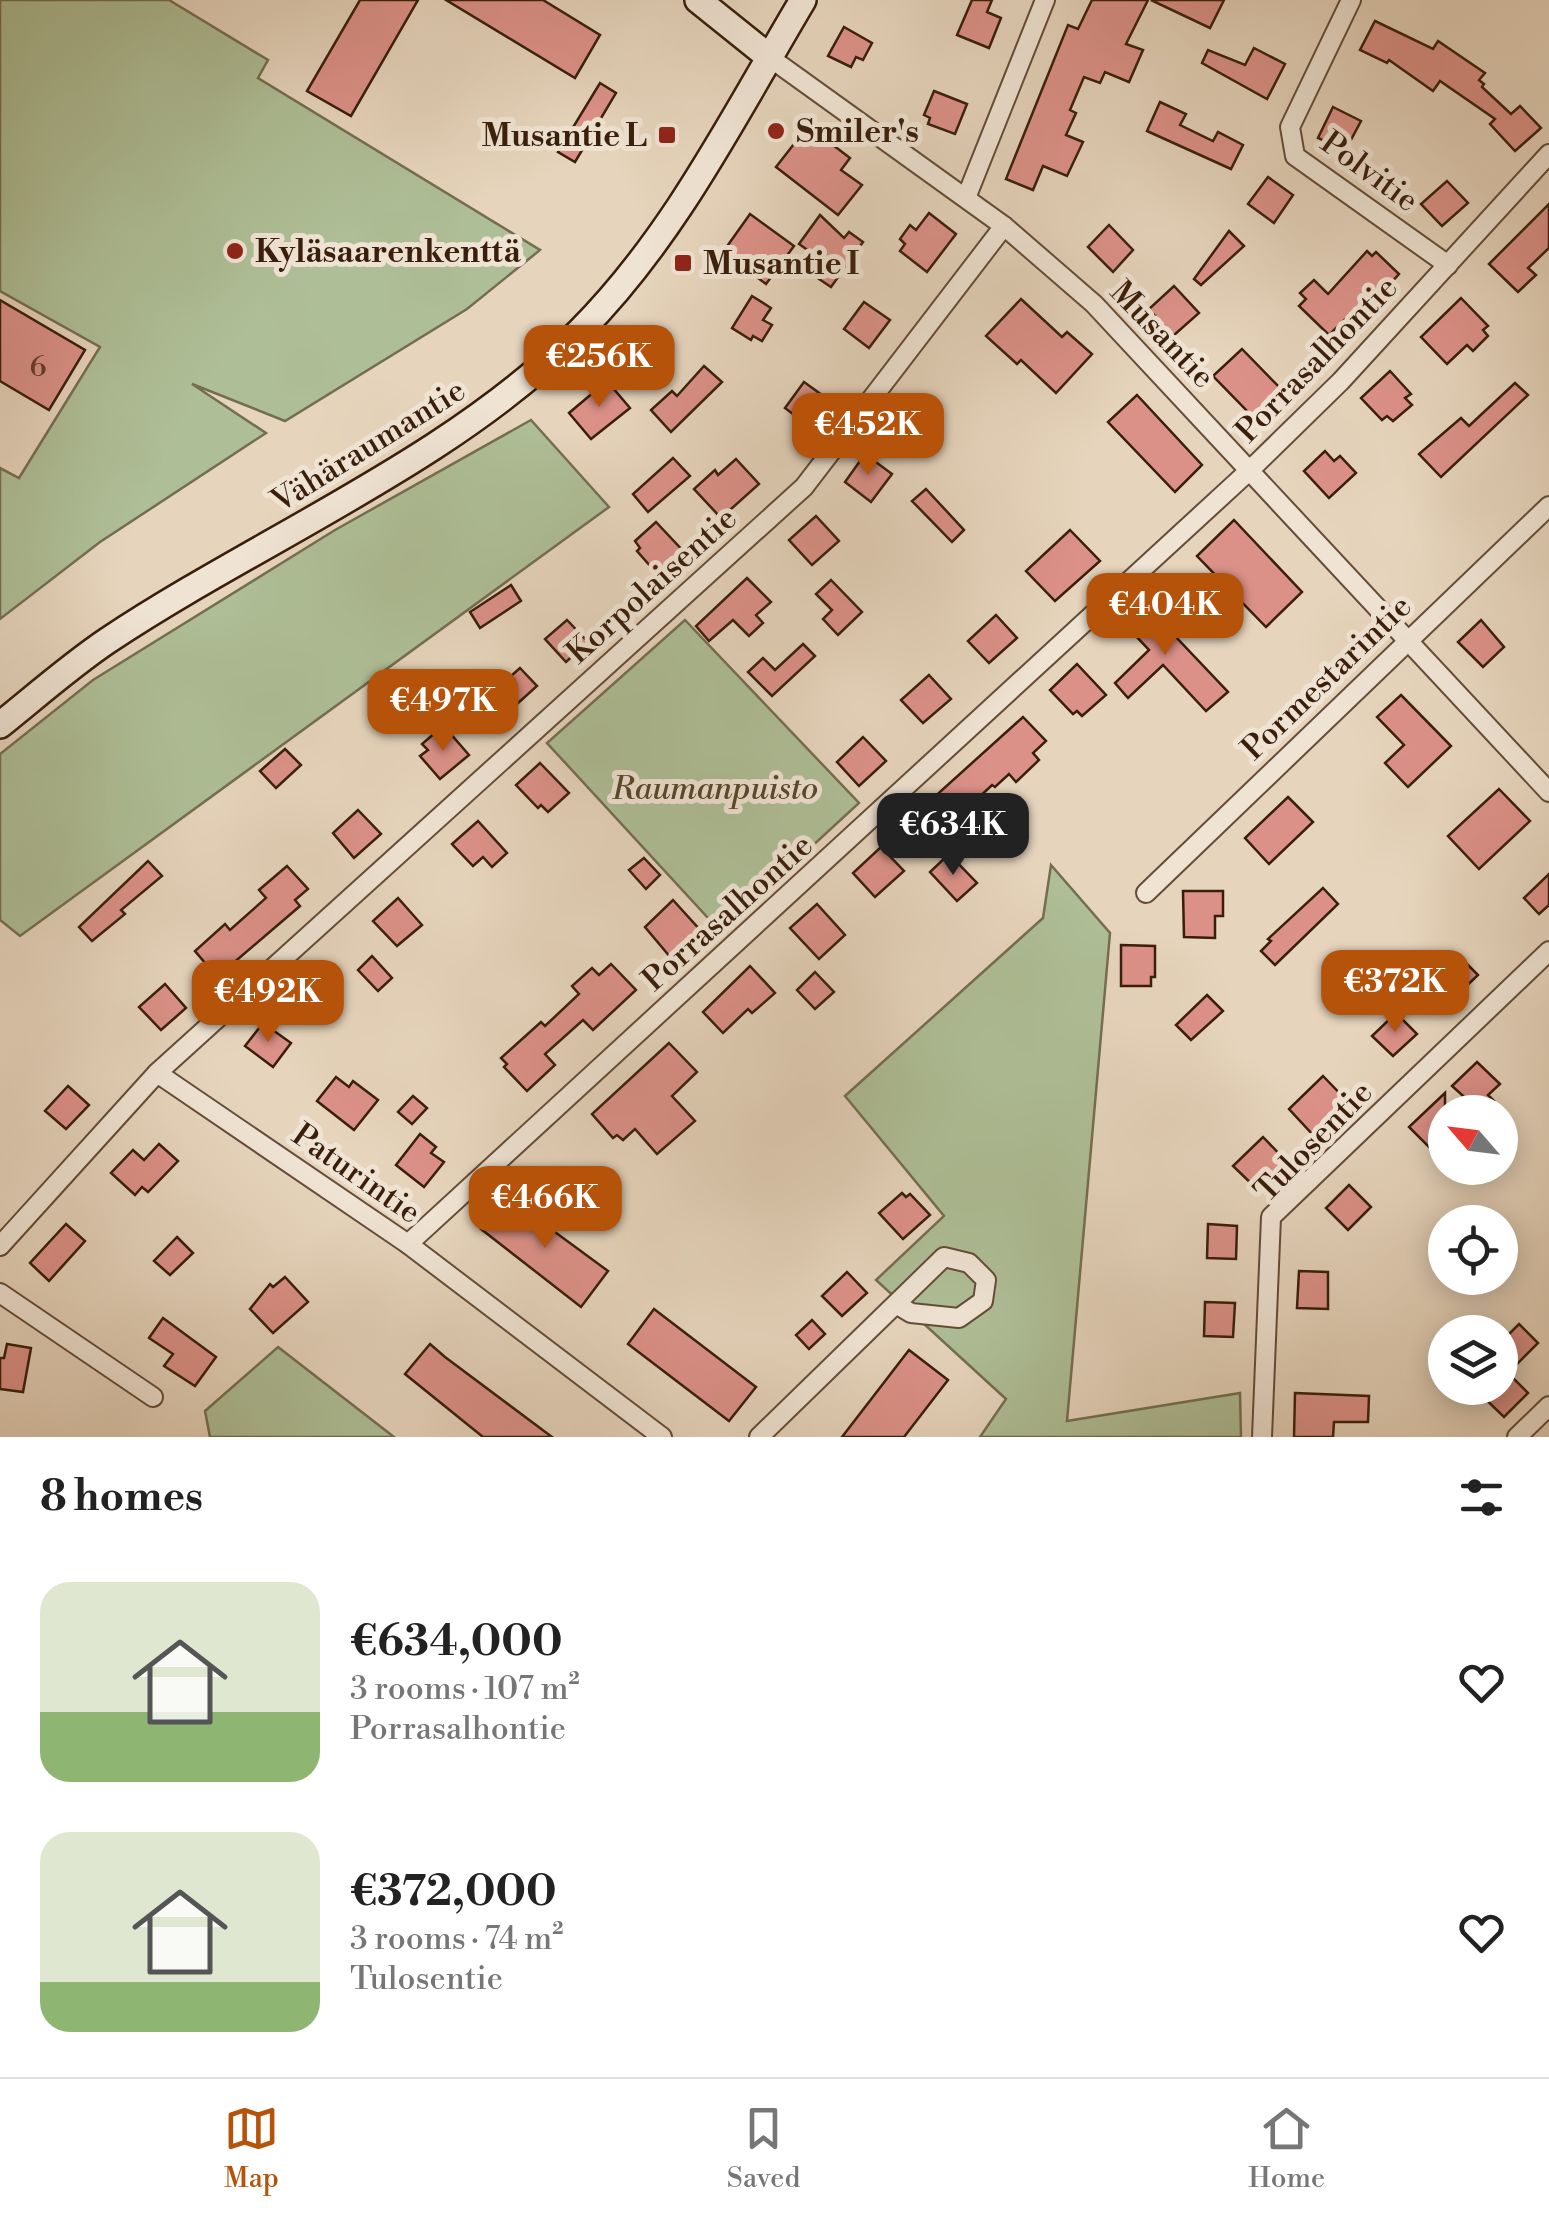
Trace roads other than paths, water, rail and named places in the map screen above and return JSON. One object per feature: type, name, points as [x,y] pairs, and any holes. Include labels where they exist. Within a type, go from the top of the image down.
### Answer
[{"type":"main road","points":[[698,0],[769,57]]},
{"type":"main road","name":"Vähäraumantie","points":[[0,725],[107,642],[391,471],[523,382],[628,279],[671,220],[803,0]]},
{"type":"street","points":[[966,198],[1046,0]]},
{"type":"street","name":"Polvitie","points":[[1351,0],[1290,127],[1296,156],[1448,266]]},
{"type":"street","name":"Musantie","points":[[769,57],[1004,226],[1094,304],[1549,792]]},
{"type":"street","name":"Porrasalhontie","points":[[408,1244],[1250,470],[1342,381],[1549,154]]},
{"type":"street","name":"Korpolaisentie","points":[[0,1246],[158,1072],[804,488],[1004,226]]},
{"type":"street","name":"Pormestarintie","points":[[1146,892],[1549,506]]},
{"type":"street","name":"Tulosentie","points":[[1262,1437],[1272,1217],[1549,951]]},
{"type":"street","name":"Paturintie","points":[[158,1072],[408,1244],[662,1437]]},
{"type":"street","points":[[759,1437],[944,1257],[969,1263],[986,1280],[982,1302],[959,1318],[911,1313],[896,1304]]},
{"type":"street","points":[[0,1293],[154,1396]]},
{"type":"street","points":[[1518,1437],[1549,1406]]},
{"type":"place","name":"Smiler's","points":[[776,131]]},
{"type":"place","name":"Musantie L","points":[[667,135]]},
{"type":"place","name":"Kyläsaarenkenttä","points":[[235,251]]},
{"type":"place","name":"Musantie I","points":[[683,263]]},
{"type":"park label","name":"Raumanpuisto","points":[[715,788]]}]
